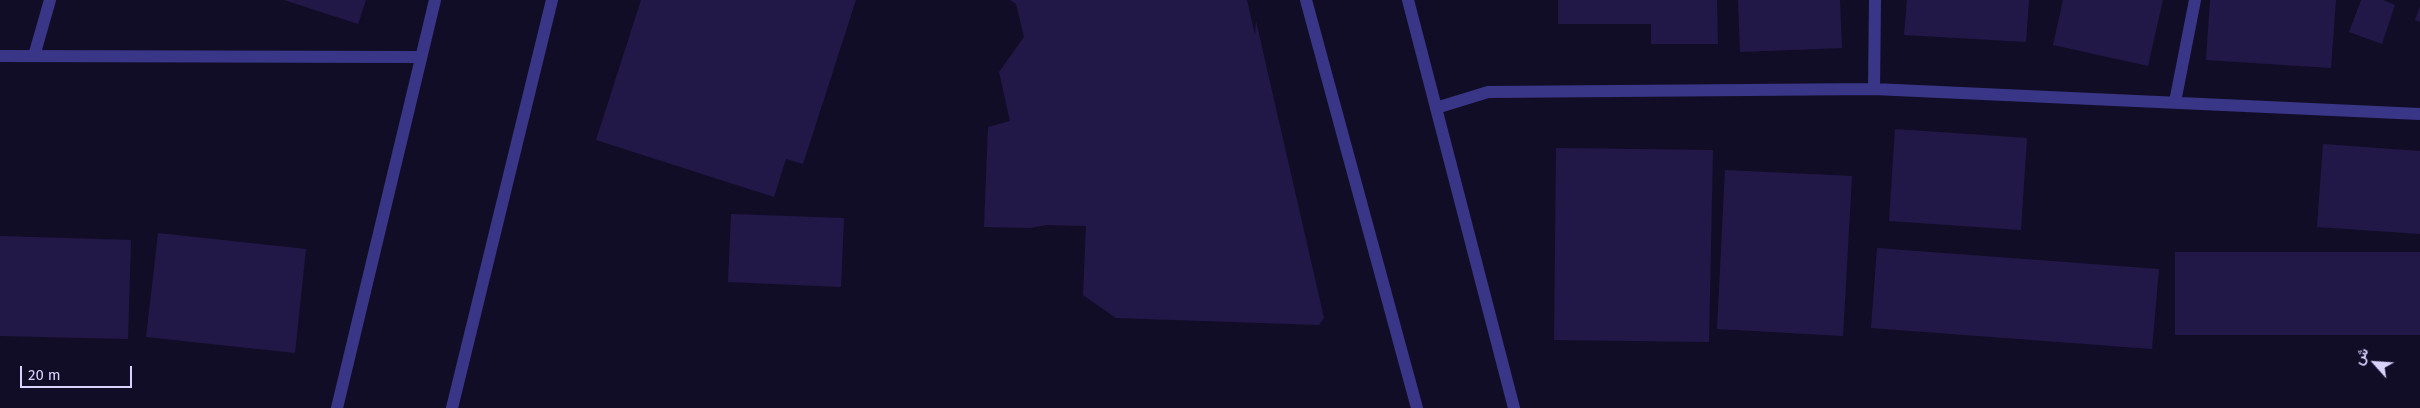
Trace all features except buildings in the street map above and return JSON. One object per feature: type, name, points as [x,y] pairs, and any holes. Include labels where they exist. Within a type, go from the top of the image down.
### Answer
[{"type":"street","points":[[34,56],[50,0]]},
{"type":"street","points":[[337,408],[435,0]]},
{"type":"street","points":[[452,408],[552,0]]},
{"type":"street","points":[[1306,0],[1417,408]]},
{"type":"street","points":[[1408,0],[1514,408]]},
{"type":"street","points":[[1874,88],[1875,0]]},
{"type":"street","points":[[2175,102],[2195,0]]},
{"type":"street","points":[[0,56],[420,58]]},
{"type":"street","points":[[1436,108],[1488,92],[1874,88],[2420,114]]}]
